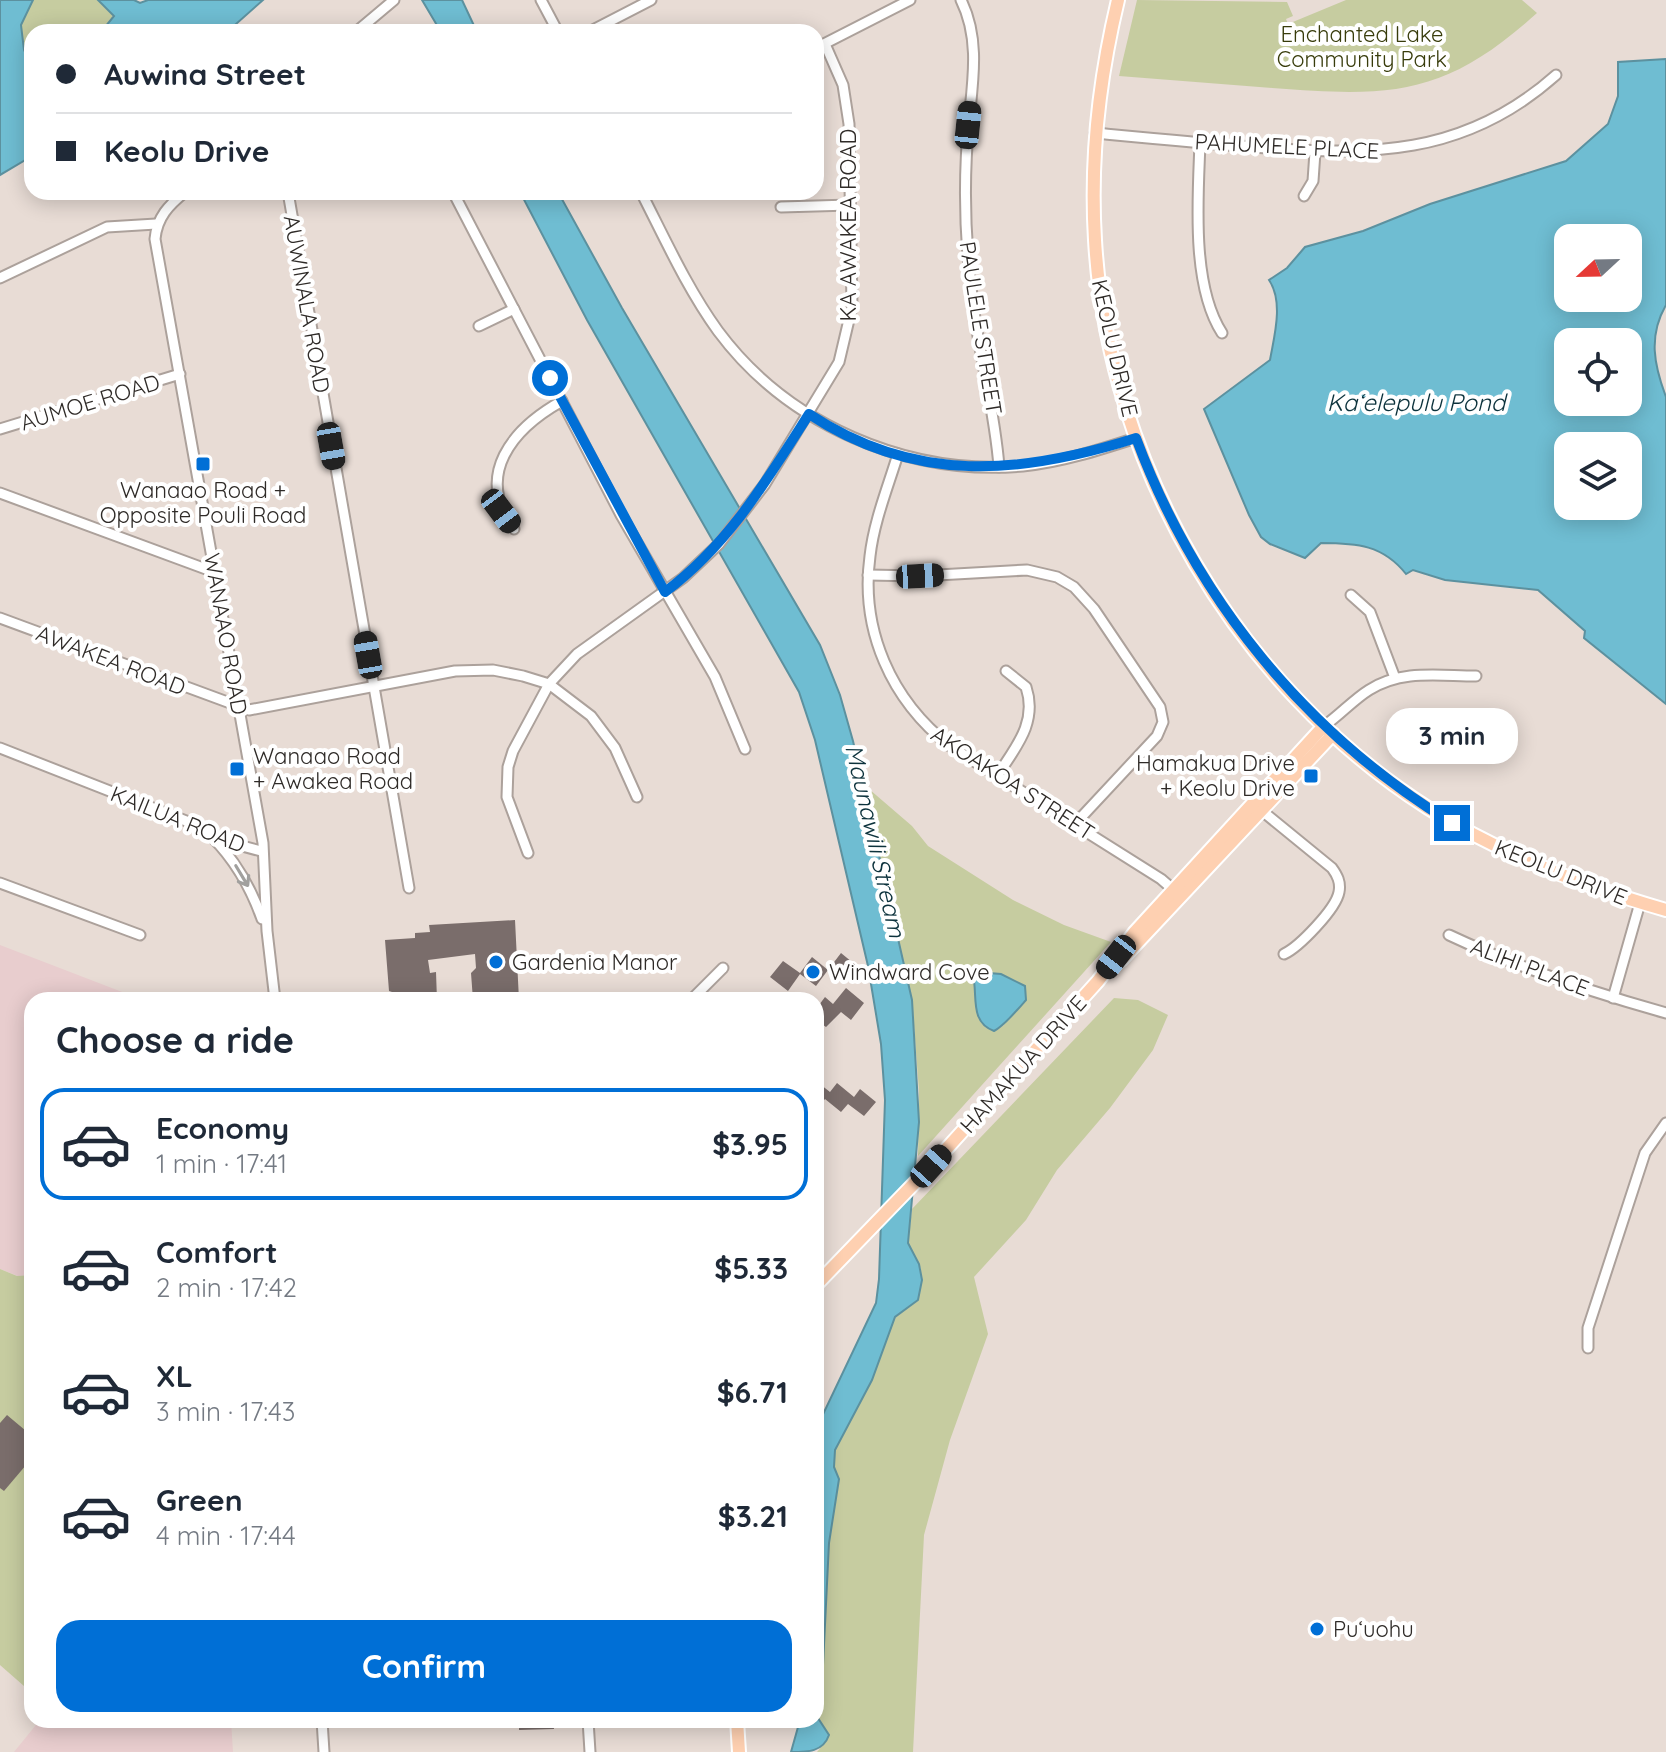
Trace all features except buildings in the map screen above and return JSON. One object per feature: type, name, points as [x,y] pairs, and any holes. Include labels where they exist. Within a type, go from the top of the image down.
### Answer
[{"type":"main road","name":"KEOLU DRIVE","points":[[1118,0],[1101,83],[1095,133],[1093,213],[1101,299],[1118,383],[1136,438],[1180,536],[1226,613],[1264,663],[1328,730],[1400,789],[1478,838],[1561,876],[1666,910]]},
{"type":"main road","name":"HAMAKUA DRIVE","points":[[824,1277],[931,1166],[1098,981],[1142,941],[1178,893],[1328,730]]},
{"type":"main road","points":[[738,1728],[739,1752]]},
{"type":"street","points":[[372,24],[394,0]]},
{"type":"street","points":[[541,0],[554,24]]},
{"type":"street","points":[[604,24],[651,0]]},
{"type":"street","points":[[824,44],[910,0]]},
{"type":"street","name":"PAULELE STREET","points":[[961,0],[968,16],[975,57],[966,172],[968,263],[981,355],[996,426],[999,467]]},
{"type":"street","name":"KA AWAKEA ROAD","points":[[528,853],[507,797],[508,767],[513,751],[549,684],[577,654],[665,592],[706,557],[746,512],[839,362],[848,330],[852,282],[846,99],[824,54]]},
{"type":"street","name":"PAHUMELE PLACE","points":[[1095,133],[1315,152],[1399,150],[1447,138],[1496,118],[1537,92],[1556,75]]},
{"type":"street","points":[[1200,143],[1198,191],[1202,261],[1211,315],[1222,333]]},
{"type":"street","points":[[1304,196],[1313,181],[1315,152]]},
{"type":"street","points":[[0,278],[107,227],[156,224],[177,200]]},
{"type":"street","name":"AUWINALA ROAD","points":[[289,200],[409,888]]},
{"type":"street","points":[[457,200],[665,592],[715,677],[745,749]]},
{"type":"street","points":[[645,200],[696,296],[720,333],[764,380],[809,414],[855,439],[898,454],[960,466],[999,467],[1067,459],[1136,438]]},
{"type":"street","points":[[781,207],[850,205]]},
{"type":"street","name":"WANAAO ROAD","points":[[156,224],[156,250],[240,708],[261,851]]},
{"type":"street","points":[[479,326],[514,309]]},
{"type":"street","name":"AUMOE ROAD","points":[[0,429],[180,374]]},
{"type":"street","points":[[514,529],[501,511],[498,500],[501,462],[520,430],[562,401]]},
{"type":"street","name":"AKOAKOA STREET","points":[[898,454],[873,538],[868,575],[873,630],[882,660],[896,688],[915,714],[937,736],[1178,893]]},
{"type":"street","points":[[0,493],[214,572]]},
{"type":"street","points":[[868,575],[920,576],[1027,570],[1057,577],[1074,587],[1088,601],[1160,707],[1163,722],[1157,736],[1074,825]]},
{"type":"street","points":[[1351,595],[1363,602],[1370,612],[1395,678]]},
{"type":"street","name":"AWAKEA ROAD","points":[[0,618],[249,710],[373,685],[480,669],[504,671],[549,684],[574,701],[606,734],[637,797]]},
{"type":"street","points":[[997,776],[1024,734],[1030,717],[1026,687],[1006,671]]},
{"type":"street","name":"HAMAKUA DRIVE","points":[[1328,730],[1367,691],[1395,678],[1422,674],[1476,676]]},
{"type":"street","name":"KAILUA ROAD","points":[[0,748],[204,828],[231,843],[261,851],[274,992]]},
{"type":"street","points":[[1257,807],[1332,868],[1339,881],[1336,900],[1299,944],[1284,954]]},
{"type":"street","points":[[204,828],[233,860],[247,883],[267,931]]},
{"type":"street","points":[[0,883],[140,935]]},
{"type":"street","name":"ALIHI PLACE","points":[[1613,998],[1640,903]]},
{"type":"street","name":"ALIHI PLACE","points":[[1449,935],[1525,969],[1666,1013]]},
{"type":"street","points":[[699,992],[723,968]]},
{"type":"street","points":[[1588,1348],[1588,1328],[1645,1153],[1666,1123]]},
{"type":"street","points":[[322,1728],[324,1752]]},
{"type":"street","points":[[588,1728],[590,1752]]},
{"type":"shaded area","points":[[0,945],[122,992],[24,992],[24,1276],[0,1269]]},
{"type":"shaded area","points":[[34,1728],[232,1728],[233,1752],[14,1752]]},
{"type":"green space","points":[[33,0],[98,0],[112,13],[113,20],[109,24],[24,24],[24,52],[21,33],[28,8]]},
{"type":"green space","name":"Enchanted Lake Community Park","points":[[1137,0],[1287,2],[1293,16],[1286,19],[1288,24],[1346,0],[1522,0],[1537,13],[1504,41],[1444,76],[1384,90],[1314,91],[1119,76]]},
{"type":"green space","points":[[862,783],[912,826],[928,846],[1013,900],[1064,925],[1111,942],[918,1156],[919,1091],[912,1000]],"holes":[[[1001,974],[1025,986],[1020,1008],[1010,1014],[1003,1026],[989,1029],[981,1021],[975,979],[982,975]]]},
{"type":"green space","points":[[1114,998],[1138,1000],[1168,1015],[1153,1050],[1110,1108],[1057,1170],[1026,1220],[974,1277],[988,1334],[950,1440],[924,1535],[913,1752],[817,1752],[828,1739],[822,1728],[824,1609],[829,1543],[839,1479],[834,1467],[835,1450],[872,1380],[895,1317],[911,1306],[921,1269],[908,1243],[912,1209]]},
{"type":"green space","points":[[0,1269],[24,1276],[24,1686],[0,1665]]},
{"type":"water","points":[[0,0],[33,0],[21,25],[24,50],[24,161],[0,175]]},
{"type":"water","points":[[98,0],[134,0],[140,3],[148,0],[263,0],[236,24],[108,24],[114,16]]},
{"type":"water","points":[[422,0],[462,0],[473,24],[436,24]]},
{"type":"water","name":"Kaʻelepulu Pond","points":[[1666,59],[1666,305],[1657,328],[1655,351],[1666,397],[1666,704],[1584,638],[1585,631],[1538,590],[1445,580],[1413,570],[1406,574],[1388,557],[1358,545],[1321,543],[1305,558],[1270,544],[1261,537],[1249,515],[1204,409],[1270,360],[1277,309],[1274,289],[1269,280],[1287,268],[1305,247],[1363,231],[1430,204],[1566,161],[1608,124],[1618,96],[1618,62]]},
{"type":"water","name":"Maunawili Stream","points":[[524,200],[562,200],[622,308],[820,645],[840,695],[853,741],[912,1000],[919,1122],[908,1243],[919,1264],[922,1280],[918,1300],[895,1317],[872,1380],[835,1450],[834,1467],[839,1479],[829,1543],[824,1645],[824,1412],[876,1303],[879,1279],[885,1100],[881,1044],[868,966],[815,740],[799,692],[587,320]]},
{"type":"water","points":[[976,972],[1001,974],[1025,986],[1026,1000],[994,1031],[986,1027],[978,1015],[973,975]]},
{"type":"water","points":[[824,1727],[829,1735],[823,1745],[814,1750],[791,1752],[798,1728]]},
{"type":"place","name":"Wanaao Road + Opposite Pouli Road","points":[[203,464]]},
{"type":"place","name":"Wanaao Road + Awakea Road","points":[[237,769]]},
{"type":"place","name":"Hamakua Drive + Keolu Drive","points":[[1311,776]]},
{"type":"place","name":"Gardenia Manor","points":[[496,962]]},
{"type":"place","name":"Windward Cove","points":[[813,972]]},
{"type":"place","name":"Puʻuohu","points":[[1317,1629]]},
{"type":"route","points":[[550,378],[665,592],[706,557],[746,512],[809,414],[875,447],[917,459],[960,466],[1003,467],[1046,463],[1136,438],[1156,488],[1193,559],[1226,613],[1264,663],[1352,752],[1452,823]]}]
